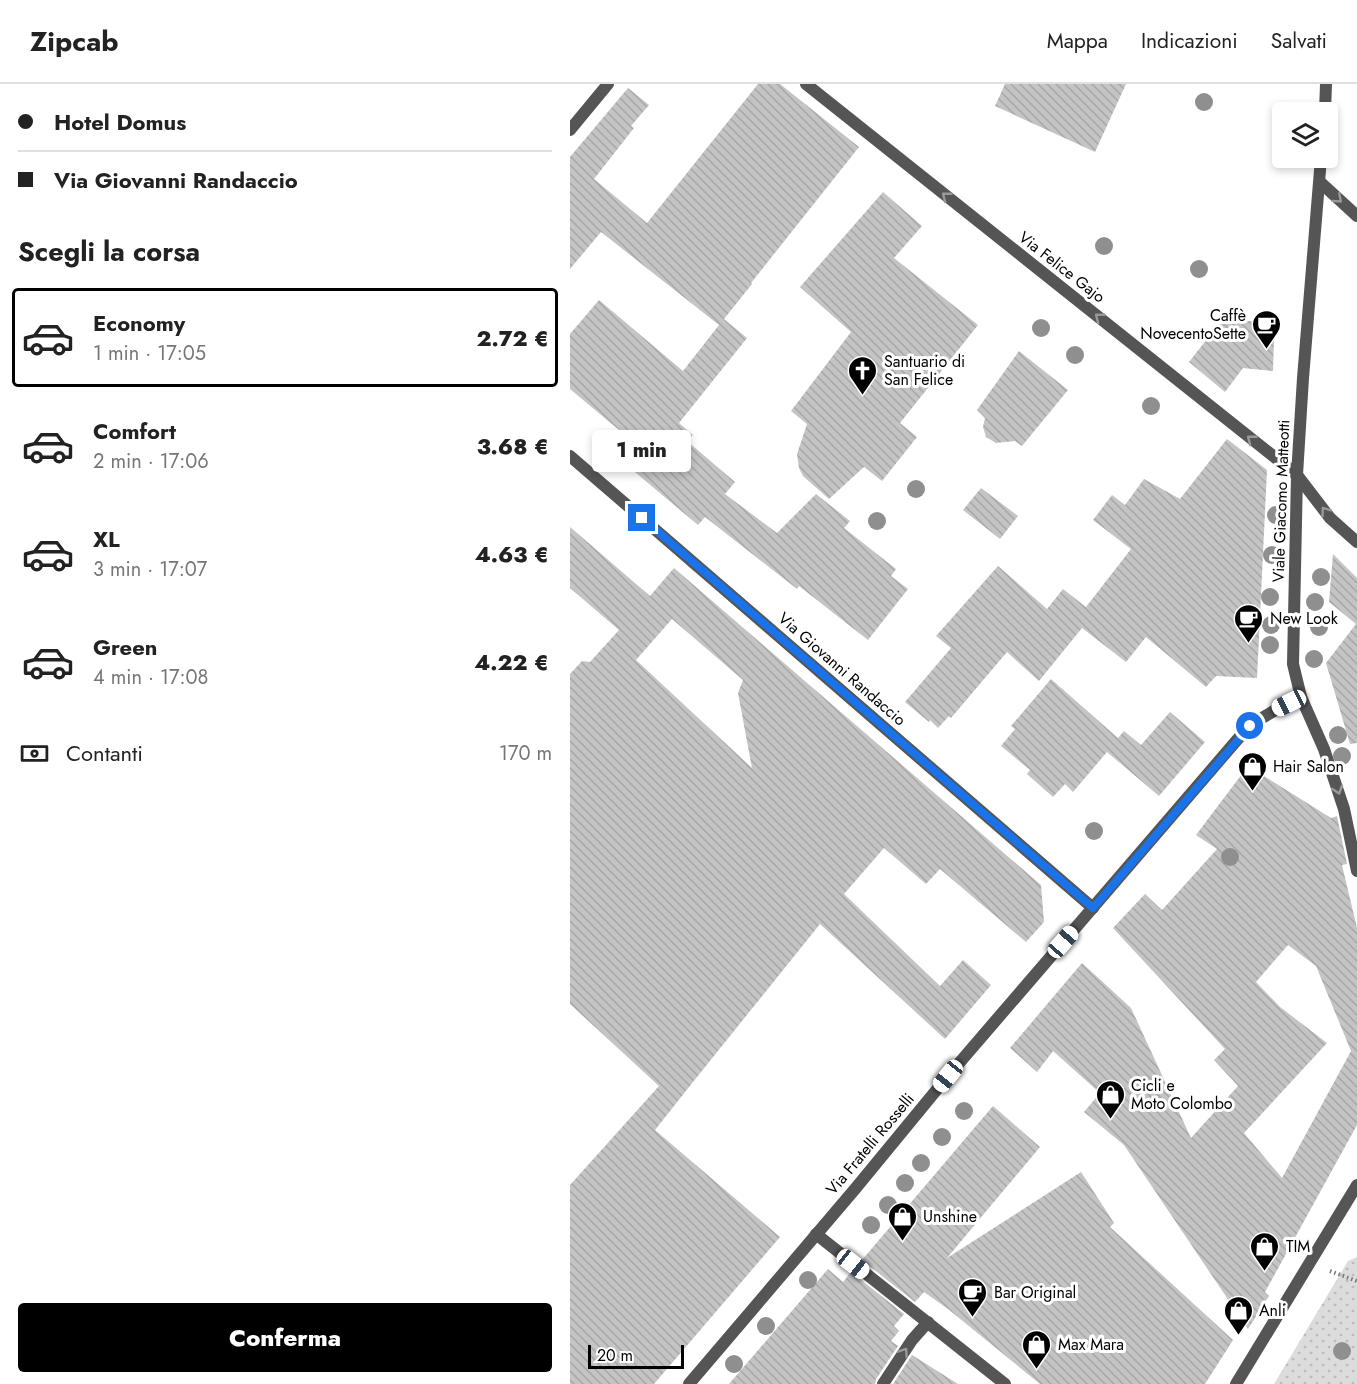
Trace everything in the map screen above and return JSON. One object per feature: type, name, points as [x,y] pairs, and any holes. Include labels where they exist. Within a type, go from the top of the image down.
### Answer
[{"type":"street","points":[[570,130],[608,84]]},
{"type":"street","name":"Via Felice Gajo","points":[[806,84],[1297,475],[1330,519],[1357,542]]},
{"type":"street","points":[[1325,102],[1326,84]]},
{"type":"street","name":"Viale Giacomo Matteotti","points":[[1321,168],[1297,475],[1293,664],[1301,697],[1324,749],[1341,799],[1357,872]]},
{"type":"street","points":[[1320,182],[1357,216]]},
{"type":"street","name":"Via Giovanni Randaccio","points":[[570,456],[1093,908]]},
{"type":"street","name":"Via Fratelli Rosselli","points":[[689,1384],[948,1076],[1250,726],[1301,697]]},
{"type":"street","points":[[1236,1384],[1357,1186]]},
{"type":"street","points":[[816,1234],[1005,1384]]},
{"type":"street","points":[[883,1384],[912,1340],[928,1322]]},
{"type":"shaded area","points":[[1357,1257],[1357,1384],[1274,1384],[1348,1261]]},
{"type":"building","points":[[758,84],[780,84],[859,147],[724,319],[747,338],[679,423],[693,435],[687,441],[735,482],[725,494],[777,533],[816,494],[850,521],[844,528],[896,569],[891,576],[908,589],[868,640],[799,586],[797,589],[705,517],[698,525],[617,457],[631,440],[570,389],[570,334],[599,300],[683,371],[719,325],[601,232],[570,269],[570,157],[628,88],[649,105],[631,126],[634,128],[594,179],[647,223]]},
{"type":"building","points":[[1005,84],[1126,84],[1095,152],[995,106]]},
{"type":"building","name":"Santuario di San Felice","points":[[883,192],[922,226],[894,258],[978,325],[900,423],[917,437],[882,481],[864,467],[829,499],[803,476],[799,468],[797,454],[807,424],[791,411],[851,332],[800,287]]},
{"type":"building","points":[[1233,321],[1259,321],[1258,337],[1274,339],[1273,371],[1243,368],[1225,392],[1189,362],[1218,325]]},
{"type":"building","points":[[1019,351],[1068,390],[1022,446],[1015,441],[996,443],[986,437],[983,427],[985,418],[977,410]]},
{"type":"building","points":[[1227,439],[1267,470],[1257,678],[1216,676],[1206,687],[1146,637],[1126,662],[1082,628],[1039,681],[1007,652],[951,718],[949,716],[938,728],[905,702],[951,648],[936,636],[998,566],[1047,609],[1063,589],[1086,607],[1131,549],[1093,520],[1112,495],[1125,505],[1144,479],[1180,499]]},
{"type":"building","points":[[981,488],[1018,516],[1000,539],[963,510]]},
{"type":"building","points":[[570,527],[650,596],[674,568],[1041,885],[1044,922],[1026,942],[940,869],[926,884],[884,848],[844,894],[940,986],[963,960],[991,985],[945,1039],[820,924],[655,1130],[780,1237],[654,1384],[570,1384],[570,1185],[659,1086],[570,1004],[570,674],[582,661],[590,662],[619,630],[570,588]],"holes":[[[672,619],[743,680],[738,693],[752,768],[636,660]]]},
{"type":"building","points":[[1333,554],[1357,578],[1357,743],[1350,744],[1326,663],[1356,624],[1329,602]]},
{"type":"building","points":[[1051,679],[1118,738],[1124,731],[1141,745],[1170,712],[1205,742],[1159,796],[1107,752],[1073,792],[1065,784],[1053,797],[1027,774],[1030,770],[1001,746],[1015,729],[1011,726]]},
{"type":"building","points":[[1248,766],[1331,818],[1337,816],[1347,864],[1342,865],[1357,928],[1357,1125],[1265,1292],[1269,1296],[1248,1329],[1124,1145],[1084,1112],[1100,1093],[1053,1051],[1037,1072],[1010,1048],[1082,963],[1131,1008],[1191,1138],[1238,1086],[1214,1060],[1225,1049],[1113,928],[1145,894],[1162,910],[1217,849],[1196,835]],"holes":[[[1288,945],[1316,966],[1351,1051],[1282,1178],[1244,1133],[1327,1043],[1280,1007],[1256,982]]]},
{"type":"building","points":[[993,1106],[1040,1147],[947,1258],[1081,1172],[1114,1223],[1110,1227],[1233,1340],[1205,1384],[1040,1384],[924,1292],[915,1302],[862,1260]]},
{"type":"building","points":[[828,1269],[843,1282],[851,1272],[904,1314],[894,1326],[899,1331],[891,1341],[898,1346],[875,1384],[729,1384]]},
{"type":"building","points":[[912,1355],[958,1384],[893,1384]]},
{"type":"place","name":"Caffè NovecentoSette","points":[[1267,350]]},
{"type":"place","name":"Santuario di San Felice","points":[[863,396]]},
{"type":"place","name":"New Look","points":[[1249,644]]},
{"type":"place","name":"Hair Salon","points":[[1252,792]]},
{"type":"place","name":"Cicli e Moto Colombo","points":[[1110,1120]]},
{"type":"place","name":"Unshine","points":[[902,1242]]},
{"type":"place","name":"TIM","points":[[1265,1272]]},
{"type":"place","name":"Bar Original","points":[[973,1318]]},
{"type":"place","name":"Anli","points":[[1238,1336]]},
{"type":"place","name":"Max Mara","points":[[1037,1370]]},
{"type":"route","points":[[642,518],[1093,908],[1250,726]]}]
